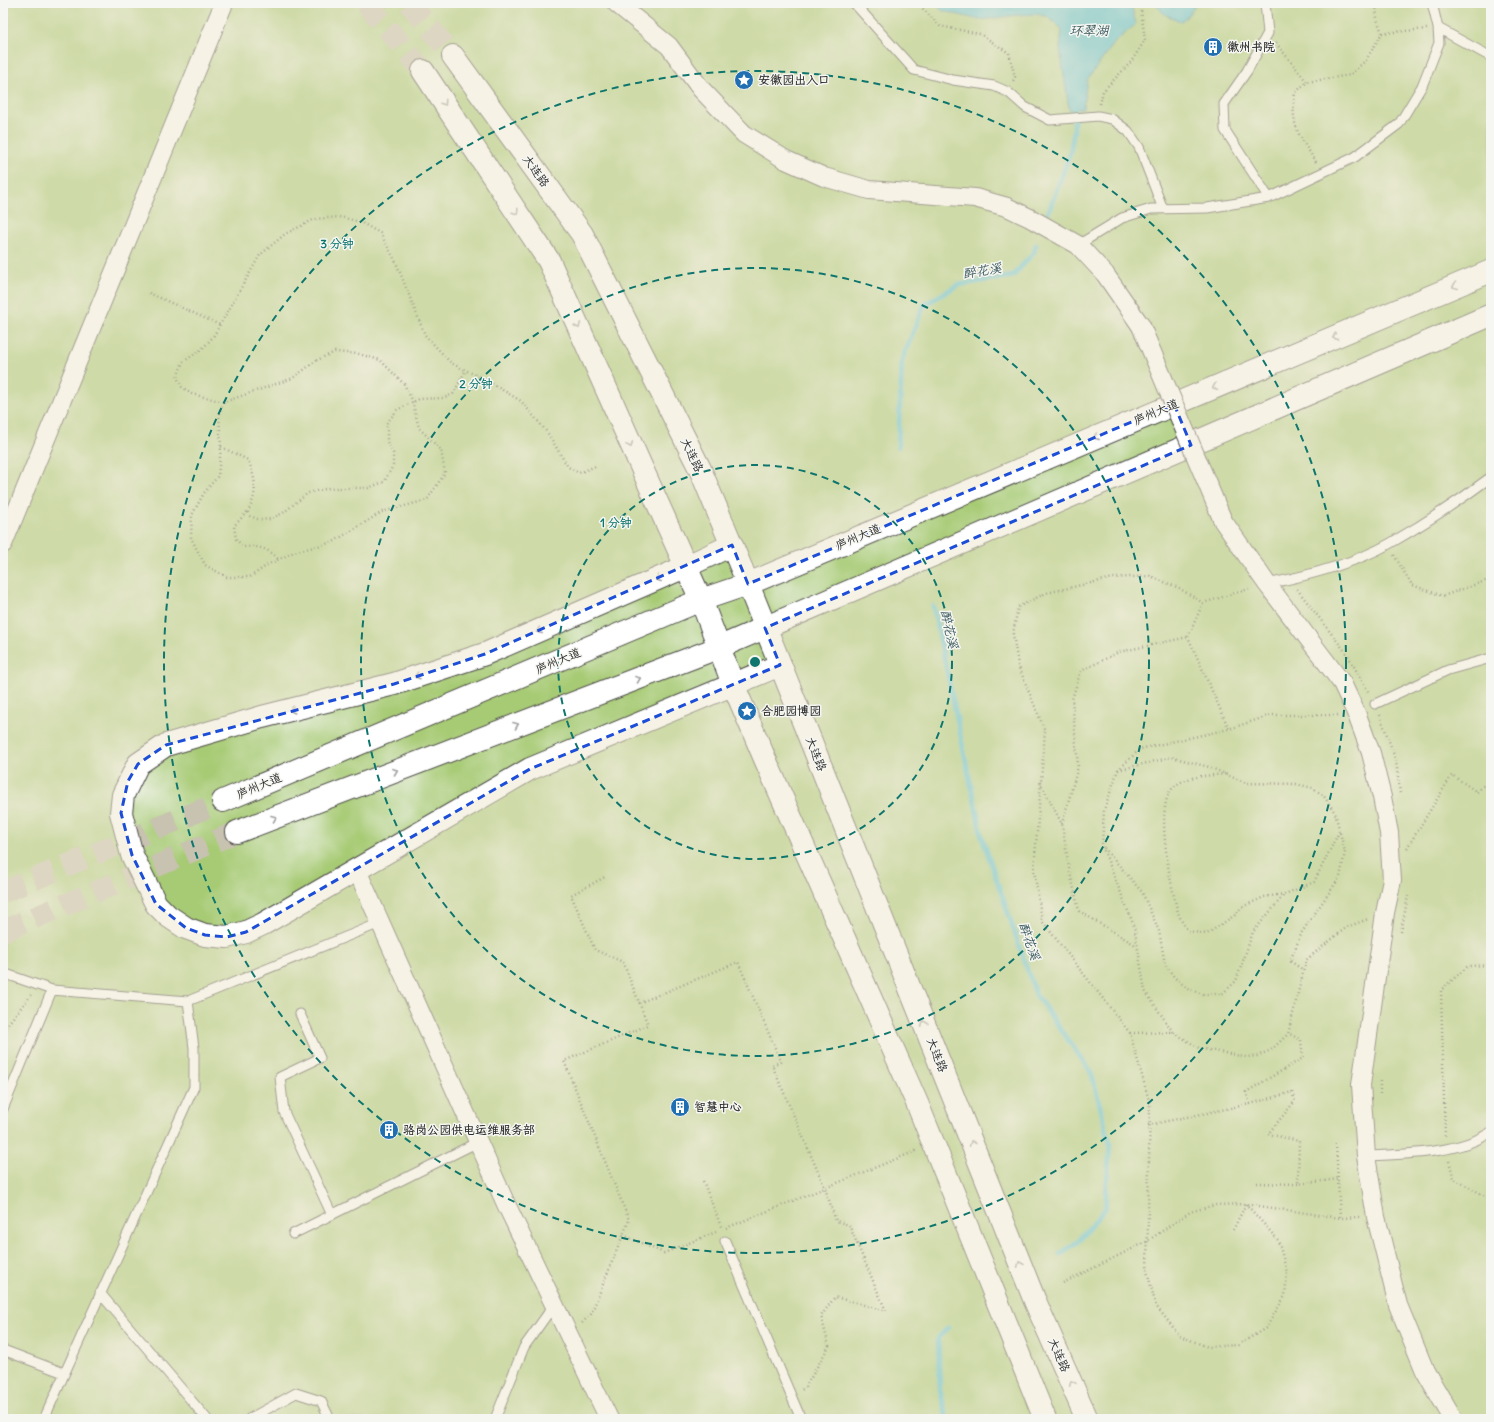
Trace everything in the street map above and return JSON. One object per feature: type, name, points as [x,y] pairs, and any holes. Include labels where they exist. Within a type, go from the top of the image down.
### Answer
[{"type":"main road","name":"大连路","points":[[452,56],[582,234],[700,470],[748,584],[1035,1301],[1087,1419]]},
{"type":"main road","points":[[423,71],[549,261],[701,600],[733,684],[933,1144],[1045,1419]]},
{"type":"main road","name":"庐州大道","points":[[223,801],[701,600],[748,584],[1491,271]]},
{"type":"main road","points":[[237,832],[720,647],[1491,315]]},
{"type":"main road","points":[[732,545],[485,654],[394,684],[262,717],[166,745],[138,764],[123,795],[120,813],[132,855],[156,904],[168,916],[186,928],[204,935],[227,937],[246,932],[263,924],[356,868],[530,769],[780,665]]},
{"type":"street","points":[[3,544],[224,3]]},
{"type":"street","points":[[616,3],[669,46],[701,89],[744,134],[786,160],[824,177],[869,190],[975,198],[1007,207],[1078,245],[1105,274],[1141,326],[1224,521],[1267,584],[1342,683],[1357,715],[1373,761],[1389,833],[1392,880],[1385,913],[1361,1085],[1366,1156],[1376,1217],[1398,1305],[1425,1371],[1453,1419]]},
{"type":"street","points":[[356,868],[478,1142],[609,1419]]},
{"type":"lane","points":[[854,3],[914,70],[953,80],[994,86],[1008,92],[1025,107],[1050,120],[1101,116],[1112,119],[1128,131],[1139,147],[1163,209]]},
{"type":"lane","points":[[1265,3],[1268,33],[1247,71],[1224,104],[1225,130],[1269,198]]},
{"type":"lane","points":[[1078,245],[1122,218],[1151,210],[1206,208],[1269,198],[1322,171],[1354,157],[1399,124],[1422,86],[1439,43],[1438,28],[1432,3]]},
{"type":"lane","points":[[1438,28],[1491,57]]},
{"type":"lane","points":[[1267,584],[1306,576],[1388,544],[1470,493],[1491,477]]},
{"type":"lane","points":[[1376,704],[1448,670],[1491,658]]},
{"type":"lane","points":[[3,973],[52,990],[188,1002],[380,923]]},
{"type":"lane","points":[[3,1109],[52,990]]},
{"type":"lane","points":[[44,1419],[194,1088],[194,1048],[188,1002]]},
{"type":"lane","points":[[300,1014],[320,1058],[280,1077],[284,1112],[332,1215]]},
{"type":"lane","points":[[1366,1156],[1446,1148],[1470,1143],[1491,1132]]},
{"type":"lane","points":[[293,1234],[478,1142]]},
{"type":"lane","points":[[725,1241],[801,1419]]},
{"type":"lane","points":[[100,1293],[207,1419]]},
{"type":"lane","points":[[494,1419],[524,1347],[554,1305]]},
{"type":"lane","points":[[3,1350],[64,1373]]},
{"type":"lane","points":[[249,1419],[296,1393],[321,1402],[330,1419]]},
{"type":"path","points":[[917,3],[940,26],[980,34],[1009,53],[1015,77],[1008,92]]},
{"type":"path","points":[[1101,116],[1103,91],[1132,62],[1145,40],[1140,3]]},
{"type":"path","points":[[1322,171],[1296,131],[1293,108],[1295,93],[1307,82],[1350,75],[1366,60],[1382,33],[1377,18],[1376,3]]},
{"type":"path","points":[[1382,33],[1438,28]]},
{"type":"path","points":[[1268,33],[1307,82]]},
{"type":"path","points":[[224,402],[219,414],[221,447],[218,476],[204,493],[192,515],[191,538],[205,565],[227,577],[250,577],[278,559],[294,552],[333,542],[382,512],[426,500],[445,473],[441,450],[419,428],[412,403],[404,384],[380,360],[359,354],[335,352],[317,360],[293,378],[224,402],[192,394],[182,387],[177,377],[183,362],[202,349],[213,337],[260,255],[285,234],[315,219],[342,217],[360,222],[380,233],[395,260],[425,335],[452,363],[521,402],[547,432],[568,467],[579,473],[596,466]]},
{"type":"path","points":[[149,293],[220,325]]},
{"type":"path","points":[[248,510],[250,516],[260,520],[270,519],[283,513],[308,494],[329,488],[368,488],[384,482],[393,466],[393,453],[387,442],[387,423],[397,410],[419,399],[444,398],[453,394],[466,370]]},
{"type":"path","points":[[221,447],[248,460],[256,478],[254,494],[248,510],[234,526],[236,539],[243,548],[256,546],[270,550],[278,559]]},
{"type":"path","points":[[1388,544],[1412,585],[1443,596],[1491,579]]},
{"type":"path","points":[[1246,1204],[1278,1240],[1287,1272],[1285,1296],[1266,1328],[1238,1345],[1208,1347],[1180,1336],[1156,1306],[1147,1271],[1148,1125],[1150,1104],[1130,1033],[1042,921],[1034,870],[1045,732],[1018,665],[1013,634],[1018,608],[1046,593],[1113,578],[1150,576],[1179,588],[1203,603],[1267,584]]},
{"type":"path","points":[[1203,603],[1188,637],[1229,729]]},
{"type":"path","points":[[1062,824],[1078,767],[1072,699],[1081,671],[1119,652],[1188,637]]},
{"type":"path","points":[[1357,715],[1271,715],[1229,729],[1140,749],[1118,770],[1104,810],[1102,846],[1134,926],[1145,991],[1173,1032],[1199,1048],[1246,1057],[1257,1056],[1271,1050],[1288,1033],[1306,960],[1347,927],[1385,913]]},
{"type":"path","points":[[1118,770],[1172,758],[1209,767],[1246,783],[1296,784],[1313,788],[1324,796],[1335,813],[1345,852],[1340,877],[1302,932],[1290,961],[1303,970]]},
{"type":"path","points":[[1226,774],[1188,778],[1171,789],[1165,804],[1164,832],[1168,861],[1178,912],[1188,931],[1207,934],[1235,915],[1242,907],[1264,897],[1285,894],[1314,882],[1340,830]]},
{"type":"path","points":[[1407,848],[1452,775],[1477,792],[1491,778]]},
{"type":"path","points":[[1040,782],[1062,824],[1069,868],[1079,911],[1137,946]]},
{"type":"path","points":[[1102,846],[1142,892],[1159,931],[1165,964],[1174,977],[1188,989],[1203,994],[1222,994],[1236,981],[1253,932],[1285,894]]},
{"type":"path","points":[[569,1336],[592,1314],[629,1220],[564,1061],[648,1025],[623,962],[595,950],[571,895],[605,877]]},
{"type":"path","points":[[639,1003],[738,962],[781,1062],[772,1065],[825,1188],[836,1221],[849,1225],[886,1311],[835,1297],[822,1316],[829,1346],[805,1388],[791,1395]]},
{"type":"path","points":[[1491,965],[1468,966],[1441,990],[1446,1148],[1454,1179],[1491,1199]]},
{"type":"path","points":[[3,1030],[38,985]]},
{"type":"path","points":[[1130,1033],[1173,1032]]},
{"type":"path","points":[[1250,1104],[1246,1092],[1303,1058],[1301,1040],[1288,1033]]},
{"type":"path","points":[[1148,1125],[1250,1104],[1292,1092],[1295,1100],[1268,1134],[1299,1141],[1298,1184]]},
{"type":"path","points":[[623,1235],[664,1253],[933,1144]]},
{"type":"path","points":[[1336,1144],[1340,1218]]},
{"type":"path","points":[[1258,1183],[1298,1184],[1338,1179]]},
{"type":"path","points":[[702,1181],[722,1230]]},
{"type":"path","points":[[1233,1230],[1246,1204]]},
{"type":"path","points":[[1063,1283],[1146,1242],[1190,1212],[1215,1205],[1246,1204],[1340,1218],[1376,1217]]},
{"type":"highlighted area","points":[[1174,404],[1191,445],[765,628],[780,665],[530,769],[246,932],[227,937],[205,935],[186,928],[156,904],[132,855],[121,813],[128,781],[138,764],[153,752],[166,745],[394,684],[485,654],[732,545],[748,584]]},
{"type":"green space","name":"合肥园博园","points":[[3,3],[1491,3],[1491,1419],[3,1419]]},
{"type":"water","name":"环翠湖","points":[[934,3],[1131,3],[1136,24],[1116,41],[1087,80],[1083,108],[1069,110],[1060,48],[1062,29],[1048,17],[1037,14],[980,20],[943,11]]},
{"type":"water","points":[[1155,3],[1196,3],[1182,22],[1164,14]]},
{"type":"waterway","points":[[1048,213],[1070,154],[1074,130],[1074,109]]},
{"type":"waterway","name":"醉花溪","points":[[898,447],[902,360],[924,305],[958,285],[1013,276],[1034,252],[1036,245]]},
{"type":"waterway","name":"醉花溪","points":[[933,606],[982,837],[1036,995],[1091,1072],[1110,1144],[1105,1209],[1077,1242],[1060,1254]]},
{"type":"waterway","points":[[947,1419],[940,1390],[938,1338],[948,1328]]},
{"type":"tunnel","points":[[366,3],[423,71]]},
{"type":"tunnel","points":[[409,3],[453,56]]},
{"type":"tunnel","points":[[3,892],[223,801]]},
{"type":"tunnel","points":[[3,931],[237,832]]},
{"type":"place","name":"徽州书院","points":[[1213,47]]},
{"type":"place","name":"安徽园出入口","points":[[744,80]]},
{"type":"place","name":"合肥园博园","points":[[747,711]]},
{"type":"place","name":"智慧中心","points":[[680,1107]]},
{"type":"place","name":"骆岗公园供电运维服务部","points":[[389,1130]]}]
